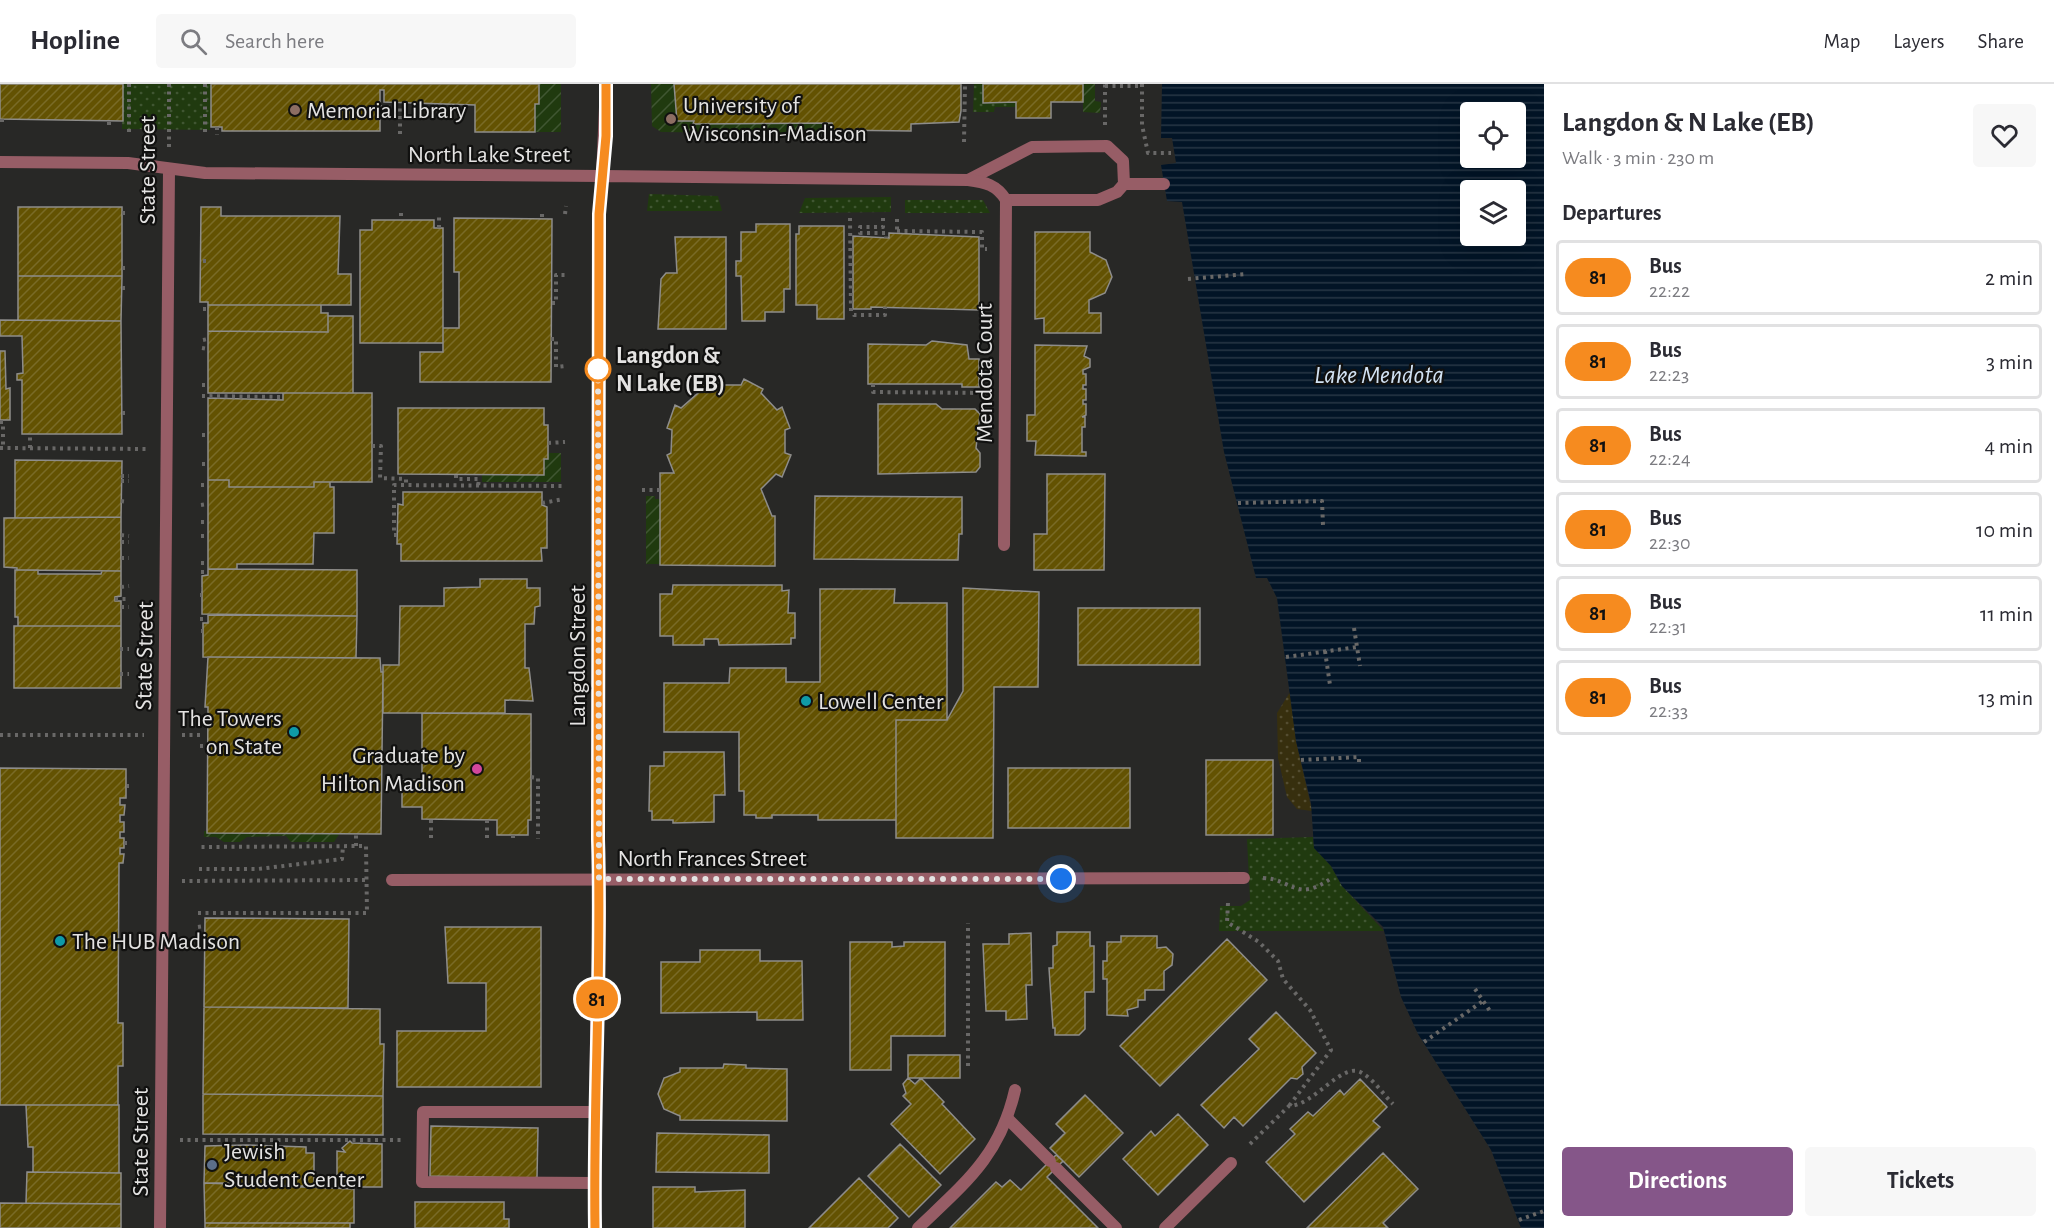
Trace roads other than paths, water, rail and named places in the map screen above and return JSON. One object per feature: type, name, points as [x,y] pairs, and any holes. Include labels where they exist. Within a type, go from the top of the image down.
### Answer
[{"type":"street","name":"Langdon Street","points":[[595,1228],[599,879],[599,214],[606,84]]},
{"type":"street","points":[[968,180],[1032,147],[1107,146],[1123,161],[1124,183],[1117,192],[1098,200],[1006,200]]},
{"type":"street","name":"North Lake Street","points":[[0,162],[128,163],[169,170],[968,180],[992,185],[1001,191],[1006,200]]},
{"type":"street","name":"State Street","points":[[160,1228],[169,170]]},
{"type":"street","points":[[1124,183],[1164,183]]},
{"type":"street","name":"Mendota Court","points":[[1004,545],[1006,200]]},
{"type":"street","name":"North Frances Street","points":[[392,880],[1244,878]]},
{"type":"street","points":[[918,1228],[976,1171],[1008,1119],[1015,1090]]},
{"type":"street","points":[[594,1183],[422,1182],[422,1140],[423,1112],[595,1112]]},
{"type":"street","points":[[1008,1119],[1116,1228]]},
{"type":"street","points":[[1165,1228],[1231,1163]]},
{"type":"water","name":"Lake Mendota","points":[[1162,84],[1544,84],[1544,1228],[1521,1228],[1491,1150],[1418,1034],[1401,997],[1383,927],[1342,886],[1331,866],[1314,848],[1311,803],[1296,741],[1277,598],[1267,578],[1256,578],[1224,452],[1182,202],[1167,201],[1161,165],[1176,163],[1172,138],[1161,138]]},
{"type":"place","name":"Memorial Library","points":[[295,110]]},
{"type":"place","name":"University of Wisconsin-Madison","points":[[671,119]]},
{"type":"place","name":"Langdon & N Lake (EB)","points":[[598,369]]},
{"type":"place","name":"Lowell Center","points":[[806,701]]},
{"type":"place","name":"The Towers on State","points":[[294,732]]},
{"type":"place","name":"Graduate by Hilton Madison","points":[[477,769]]},
{"type":"place","name":"The HUB Madison","points":[[60,941]]},
{"type":"place","name":"Jewish Student Center","points":[[212,1165]]}]
